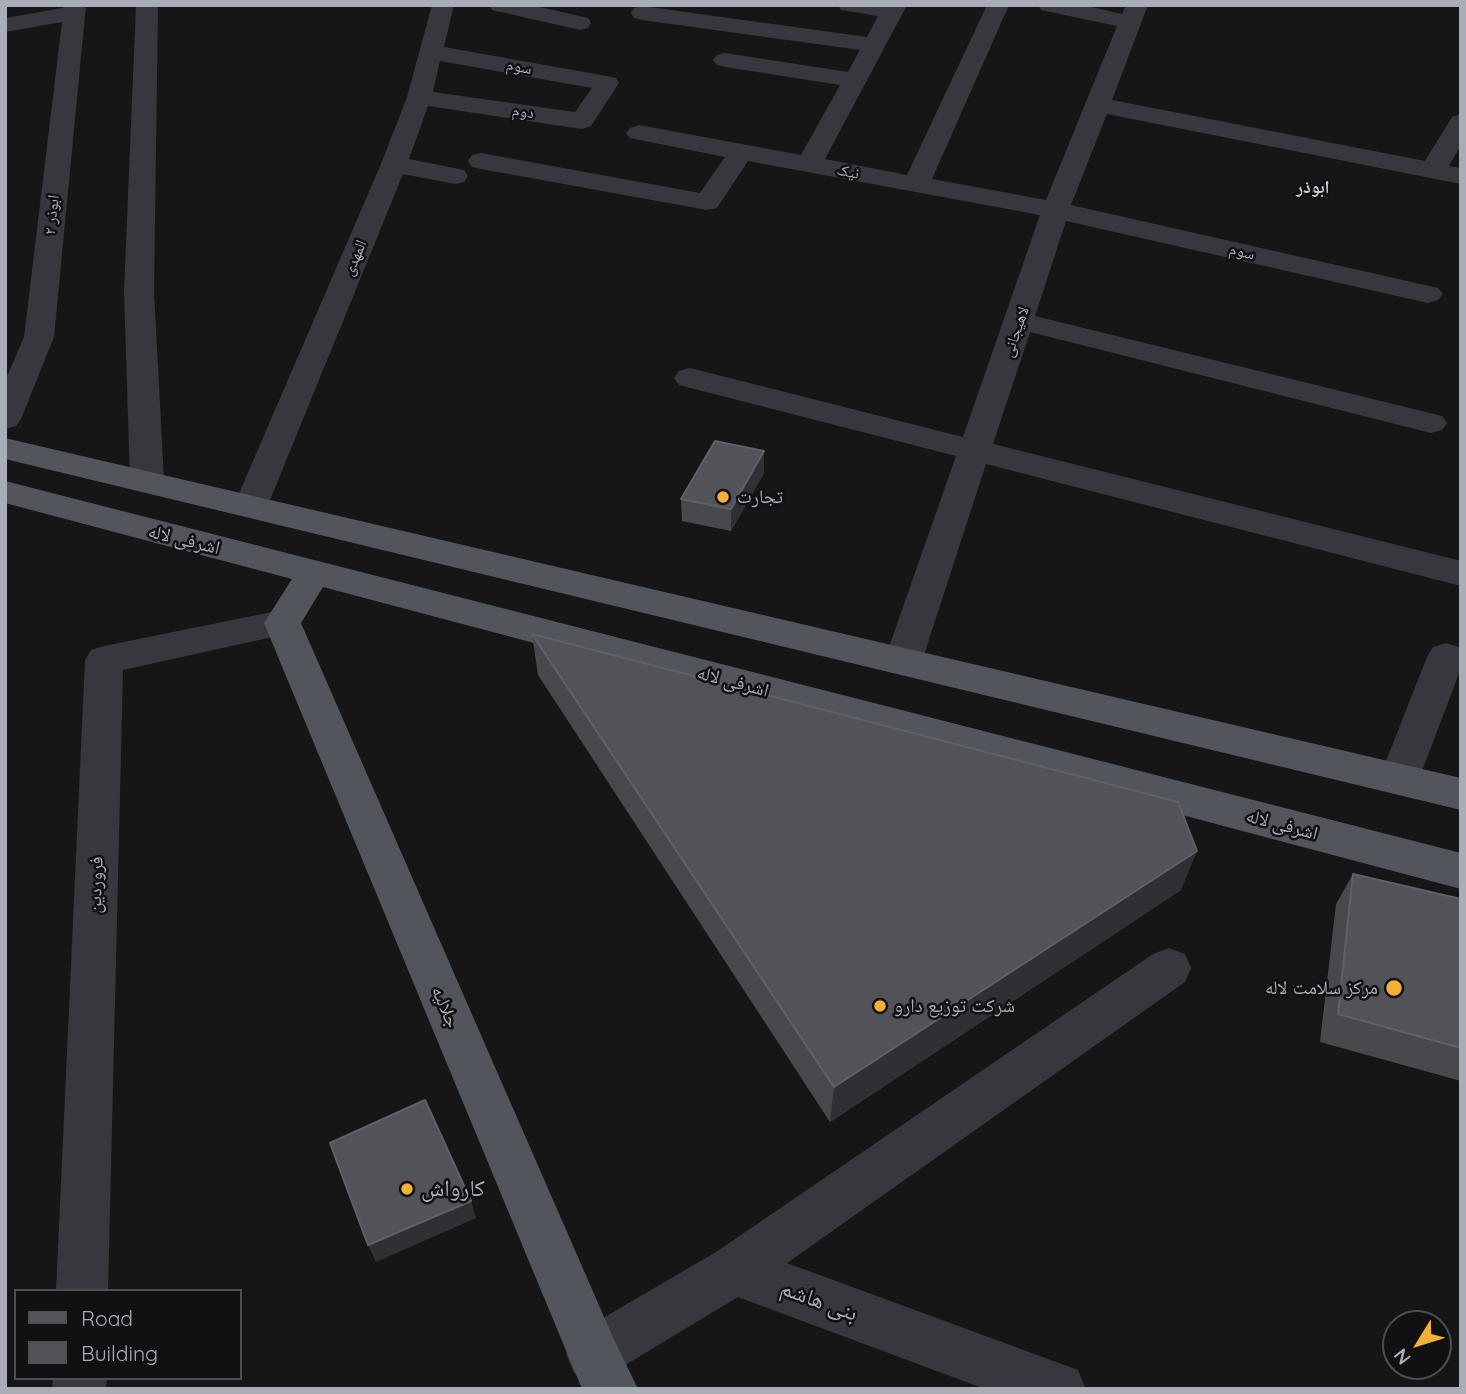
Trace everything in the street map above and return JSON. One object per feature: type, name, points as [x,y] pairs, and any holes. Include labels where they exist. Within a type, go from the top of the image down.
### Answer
[{"type":"main road","points":[[5,448],[1461,794]]},
{"type":"main road","name":"اشرفی لاله","points":[[5,492],[1461,871]]},
{"type":"main road","points":[[282,623],[314,573]]},
{"type":"main road","name":"جلالیه","points":[[282,623],[602,1372]]},
{"type":"street","points":[[147,5],[139,291],[147,480]]},
{"type":"street","name":"المهدی","points":[[251,505],[394,164],[419,97],[443,5]]},
{"type":"street","points":[[500,5],[580,23]]},
{"type":"street","points":[[809,164],[895,8],[849,5]]},
{"type":"street","points":[[916,184],[998,5]]},
{"type":"street","points":[[1049,5],[1133,14]]},
{"type":"street","points":[[5,25],[74,9]]},
{"type":"street","name":"ابوذر ۲","points":[[5,419],[39,337],[74,9]]},
{"type":"street","points":[[642,13],[875,45]]},
{"type":"street","name":"لاهیجانی","points":[[903,661],[1056,210],[1133,14]]},
{"type":"street","name":"سوم","points":[[430,52],[607,83]]},
{"type":"street","points":[[725,60],[855,80]]},
{"type":"street","name":"دوم","points":[[419,97],[582,121],[607,83]]},
{"type":"street","points":[[1096,104],[1461,176]]},
{"type":"street","points":[[1433,170],[1461,121]]},
{"type":"street","name":"نیک","points":[[639,133],[1056,210]]},
{"type":"street","points":[[481,161],[707,202],[740,152]]},
{"type":"street","points":[[394,164],[455,176]]},
{"type":"street","name":"سوم","points":[[1056,210],[1427,294]]},
{"type":"street","points":[[1020,321],[1431,423]]},
{"type":"street","points":[[690,378],[1461,574]]},
{"type":"street","name":"فروردین","points":[[82,1289],[104,660],[282,623]]},
{"type":"street","points":[[1399,779],[1446,657]]},
{"type":"street","points":[[602,1372],[734,1269],[1169,968]]},
{"type":"street","name":"بنی هاشم","points":[[734,1269],[1059,1389]]},
{"type":"building","points":[[715,441],[764,451],[731,509],[681,499]]},
{"type":"building","name":"شرکت توزیع دارو","points":[[532,634],[1178,802],[1197,851],[834,1087]]},
{"type":"building","name":"مرکز سلامت لاله","points":[[1353,874],[1461,899],[1461,1048],[1338,1014]]},
{"type":"building","name":"کارواش","points":[[425,1100],[471,1201],[368,1245],[330,1143]]},
{"type":"place","name":"تجارت","points":[[723,497]]},
{"type":"place","name":"مرکز سلامت لاله","points":[[1394,988]]},
{"type":"place","name":"شرکت توزیع دارو","points":[[880,1006]]},
{"type":"place","name":"کارواش","points":[[407,1189]]},
{"type":"district","name":"ابوذر","points":[[1313,188]]}]
